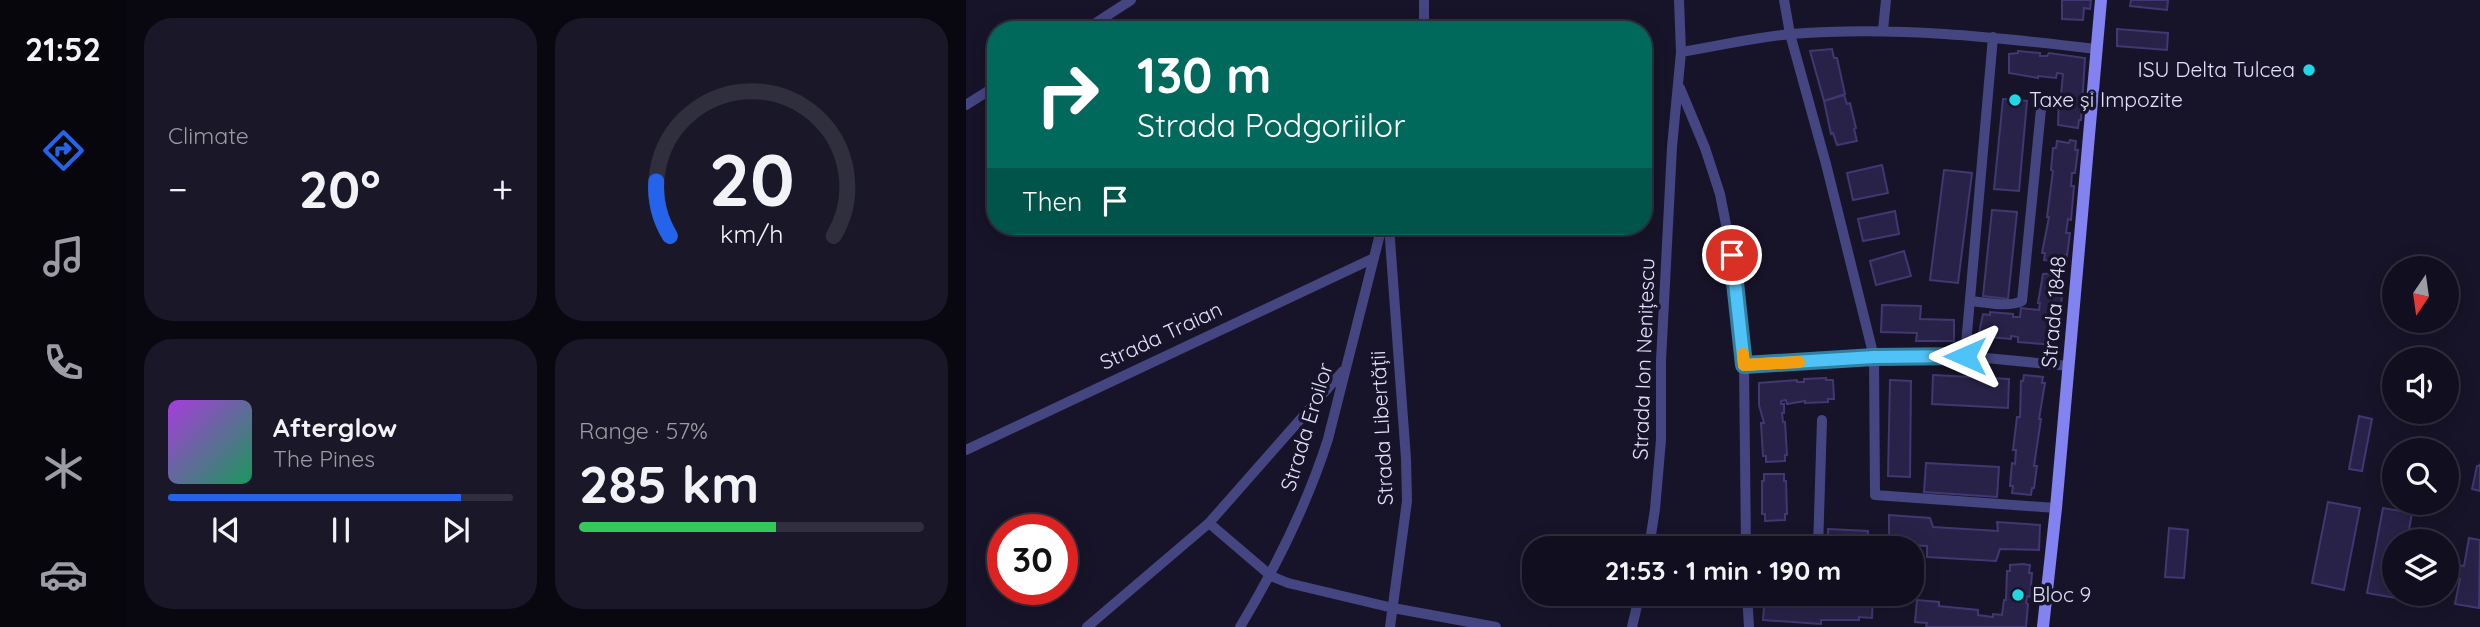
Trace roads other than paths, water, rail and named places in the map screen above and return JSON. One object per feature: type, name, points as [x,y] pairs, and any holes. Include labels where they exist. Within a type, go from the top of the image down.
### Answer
[{"type":"main road","name":"Strada 1848","points":[[2043,627],[2101,0]]},
{"type":"street","points":[[1099,21],[1131,0]]},
{"type":"street","points":[[1424,0],[1424,21]]},
{"type":"street","name":"Strada Ion Nenițescu","points":[[1651,536],[1661,440],[1661,361],[1672,147],[1681,52],[1679,0]]},
{"type":"street","points":[[1784,0],[1790,34],[1826,164],[1874,357],[1875,495],[2056,508]]},
{"type":"street","points":[[1883,30],[1886,0]]},
{"type":"street","points":[[1681,52],[1790,34],[1883,30],[1993,37],[2096,49]]},
{"type":"street","points":[[1965,356],[1993,37]]},
{"type":"street","points":[[1679,87],[1705,148],[1720,194],[1732,255],[1744,365],[1746,536]]},
{"type":"street","points":[[966,105],[987,92]]},
{"type":"street","points":[[1970,301],[2015,304],[2022,301],[2025,294],[2042,99]]},
{"type":"street","name":"Strada Eroilor","points":[[1240,627],[1271,576],[1318,470],[1380,235]]},
{"type":"street","name":"Strada Libertății","points":[[1390,235],[1407,501],[1390,627]]},
{"type":"street","name":"Strada Traian","points":[[966,450],[1374,258]]},
{"type":"street","points":[[1744,365],[1874,357],[1965,356],[2069,366]]},
{"type":"street","points":[[1087,627],[1209,523],[1346,368]]},
{"type":"street","points":[[1818,536],[1822,420]]},
{"type":"street","points":[[1209,523],[1271,576],[1302,587],[1393,608],[1496,627]]},
{"type":"street","points":[[1632,627],[1637,606]]},
{"type":"street","points":[[1748,606],[1749,627]]},
{"type":"place","name":"ISU Delta Tulcea","points":[[2309,70]]},
{"type":"place","name":"Taxe și Impozite","points":[[2015,100]]},
{"type":"place","name":"Bloc 9","points":[[2018,595]]}]
